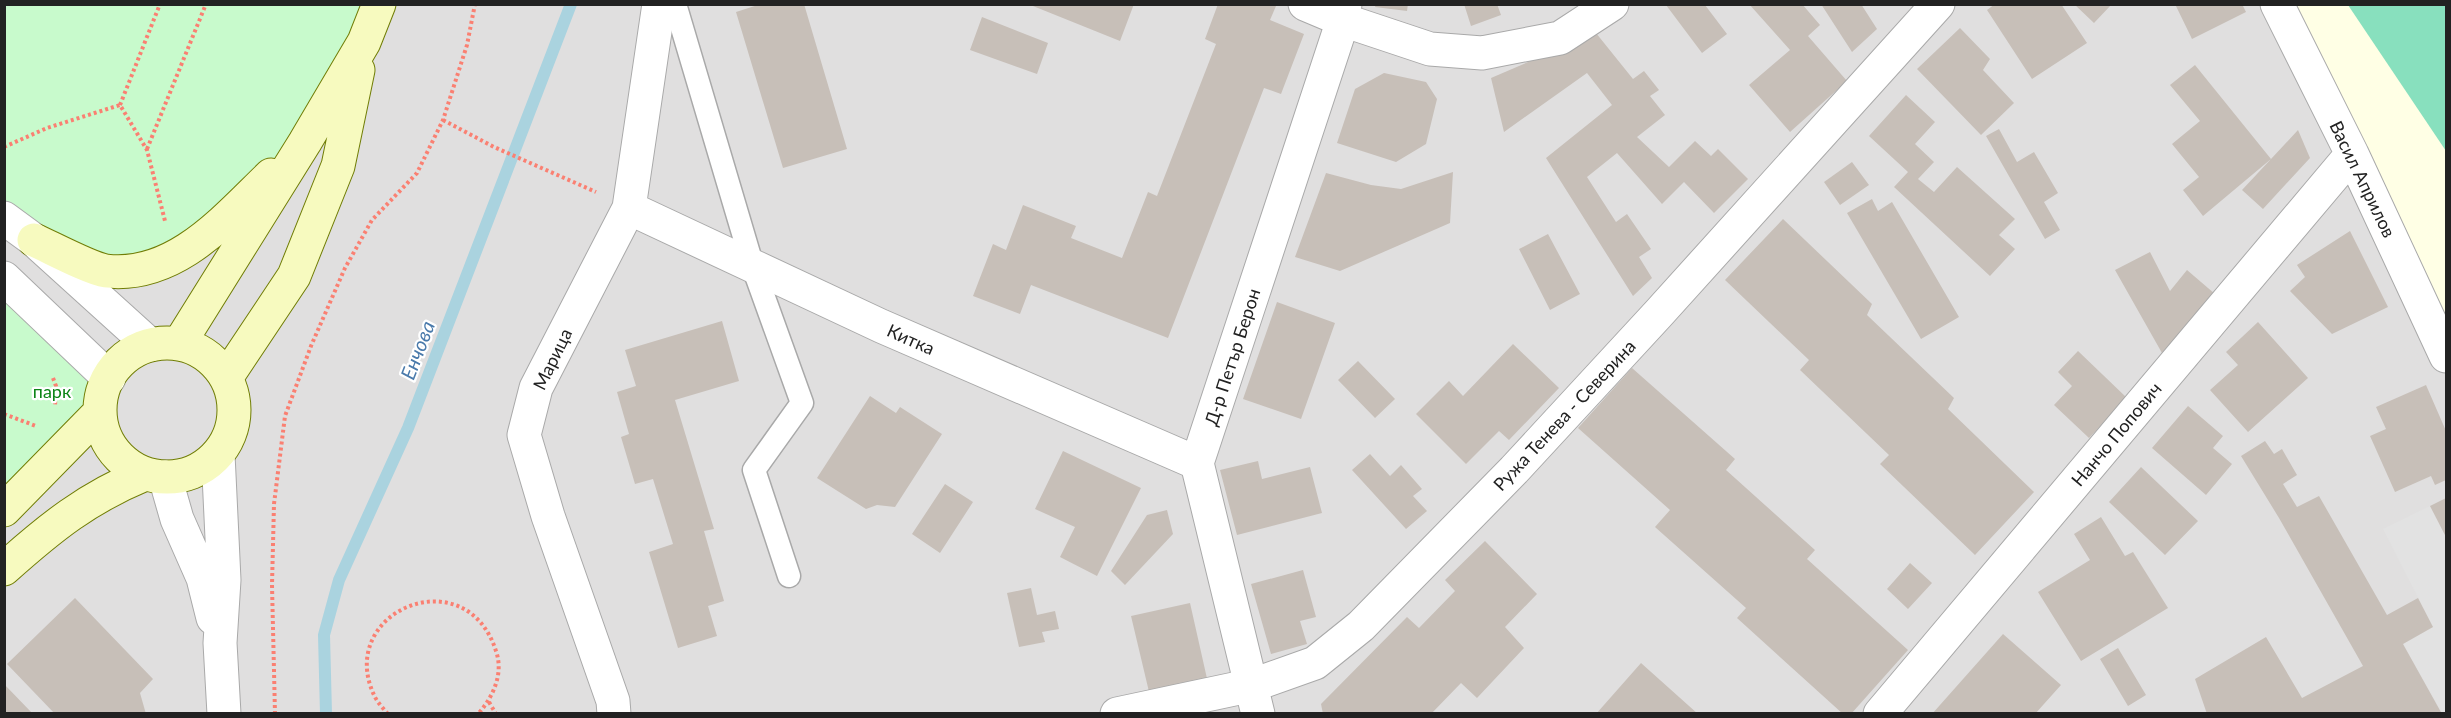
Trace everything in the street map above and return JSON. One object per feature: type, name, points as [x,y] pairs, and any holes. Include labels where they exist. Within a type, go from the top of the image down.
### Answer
[{"type":"main road","points":[[165,345],[305,142],[364,42],[380,4]]},
{"type":"main road","points":[[226,378],[294,276],[338,166],[364,42]]},
{"type":"main road","points":[[34,240],[104,271],[138,270],[163,263],[207,235],[305,142]]},
{"type":"main road","points":[[4,569],[74,511],[106,491],[155,476],[185,475],[203,467],[218,454],[229,436],[234,417],[233,397],[226,378],[214,362],[198,350],[165,345],[134,352],[119,363],[102,395],[100,412],[104,432],[114,450],[128,464],[155,476]]},
{"type":"main road","points":[[4,510],[100,412]]},
{"type":"street","name":"Марица","points":[[614,714],[613,701],[552,526],[524,435],[536,388],[629,208],[659,4]]},
{"type":"street","points":[[1305,4],[1344,12],[1430,49],[1482,53],[1560,38],[1612,4]]},
{"type":"street","name":"Ружа Тенева - Северина","points":[[1117,714],[1256,699],[1315,663],[1361,626],[1578,400],[1938,4]]},
{"type":"street","name":"Васил Априлов","points":[[2277,4],[2444,344]]},
{"type":"street","name":"Д-р Петър Берон","points":[[1197,464],[1344,12]]},
{"type":"street","name":"Нанчо Попович","points":[[1880,714],[2352,154]]},
{"type":"street","name":"Китка","points":[[629,208],[881,326],[1197,464]]},
{"type":"street","points":[[4,218],[165,345]]},
{"type":"street","points":[[4,278],[109,378]]},
{"type":"street","points":[[218,454],[224,580],[220,643],[224,714]]},
{"type":"street","points":[[1197,464],[1256,699]]},
{"type":"street","points":[[155,476],[203,579],[220,643]]},
{"type":"lane","points":[[675,4],[753,267],[802,403],[754,470],[789,576]]},
{"type":"path","points":[[120,105],[160,4]]},
{"type":"path","points":[[147,150],[206,4]]},
{"type":"path","points":[[275,714],[272,585],[274,504],[285,416],[311,346],[345,268],[372,220],[417,173],[443,120],[467,45],[475,4]]},
{"type":"path","points":[[4,147],[47,128],[120,105]]},
{"type":"path","points":[[120,105],[147,150],[168,229],[183,252]]},
{"type":"path","points":[[443,120],[494,147],[629,208]]},
{"type":"path","points":[[4,414],[40,428]]},
{"type":"path","points":[[388,714],[374,696],[368,674],[369,651],[373,641],[378,630],[393,614],[413,604],[436,600],[458,605],[477,618],[491,636],[498,658],[497,680],[489,702],[478,714]]},
{"type":"path","points":[[489,702],[496,714]]},
{"type":"shaded area","points":[[5,5],[2446,5],[2446,713],[5,713]]},
{"type":"shaded area","points":[[2275,5],[2446,5],[2446,335]]},
{"type":"shaded area","points":[[2430,506],[2446,536],[2446,713],[2442,713],[2403,644],[2433,627],[2383,529]]},
{"type":"green space","points":[[4,5],[379,5],[305,142],[138,270],[5,218]]},
{"type":"green space","points":[[2348,5],[2446,5],[2446,151]]},
{"type":"green space","name":"парк","points":[[5,278],[109,378],[102,395],[100,412],[5,510]]},
{"type":"building","points":[[761,4],[804,4],[847,149],[783,168],[736,12]]},
{"type":"building","points":[[1028,4],[1134,4],[1120,41]]},
{"type":"building","points":[[1218,4],[1272,4],[1276,6],[1270,20],[1304,34],[1281,94],[1264,88],[1168,338],[1031,285],[1020,314],[973,296],[993,244],[1006,250],[1023,205],[1076,226],[1071,238],[1122,258],[1148,192],[1157,196],[1216,44],[1205,39]]},
{"type":"building","points":[[1376,4],[1408,4],[1407,11],[1375,7]]},
{"type":"building","points":[[1464,4],[1497,4],[1501,15],[1471,26]]},
{"type":"building","points":[[1749,4],[1802,4],[1820,25],[1808,36],[1847,81],[1790,132],[1749,85],[1790,50]]},
{"type":"building","points":[[1821,4],[1861,4],[1877,29],[1852,52]]},
{"type":"building","points":[[1995,4],[2061,4],[2087,43],[2032,79],[1987,10]]},
{"type":"building","points":[[2074,4],[2112,4],[2094,23]]},
{"type":"building","points":[[2175,4],[2242,4],[2246,12],[2192,39]]},
{"type":"building","points":[[1666,5],[1705,5],[1727,34],[1702,53]]},
{"type":"building","points":[[982,17],[1048,43],[1037,74],[970,50]]},
{"type":"building","points":[[1960,28],[1990,59],[1983,70],[2014,103],[1981,135],[1917,69]]},
{"type":"building","points":[[1596,33],[1633,79],[1644,71],[1659,90],[1650,96],[1665,115],[1637,137],[1669,167],[1695,141],[1711,156],[1718,149],[1748,179],[1714,213],[1684,182],[1662,204],[1617,153],[1587,177],[1616,222],[1627,214],[1651,249],[1639,257],[1652,278],[1633,296],[1546,158],[1612,105],[1587,73],[1504,132],[1491,78]]},
{"type":"building","points":[[2195,65],[2271,159],[2203,216],[2183,190],[2199,177],[2172,144],[2200,121],[2170,85]]},
{"type":"building","points":[[1384,73],[1426,82],[1437,99],[1426,144],[1396,162],[1337,143],[1355,89]]},
{"type":"building","points":[[1906,95],[1935,122],[1915,144],[1934,162],[1918,179],[1934,192],[1957,167],[2015,219],[1999,235],[2015,249],[1990,276],[1894,187],[1908,172],[1869,136]]},
{"type":"building","points":[[1999,129],[2017,162],[2034,152],[2058,193],[2044,202],[2060,230],[2045,239],[1986,136]]},
{"type":"building","points":[[2298,130],[2310,158],[2263,209],[2242,190]]},
{"type":"building","points":[[1852,162],[1869,185],[1840,205],[1824,182]]},
{"type":"building","points":[[1453,172],[1450,223],[1340,271],[1295,257],[1326,173],[1371,185],[1401,189]]},
{"type":"building","points":[[1872,199],[1878,211],[1892,202],[1959,317],[1921,339],[1847,213]]},
{"type":"building","points":[[1783,219],[1872,304],[1867,315],[1954,398],[1948,409],[2034,492],[1975,555],[1880,464],[1889,455],[1800,370],[1809,360],[1725,280]]},
{"type":"building","points":[[2350,231],[2388,307],[2332,334],[2290,291],[2305,277],[2297,265]]},
{"type":"building","points":[[1548,234],[1580,294],[1550,310],[1519,249]]},
{"type":"building","points":[[2150,252],[2170,291],[2187,270],[2215,294],[2162,353],[2115,270]]},
{"type":"building","points":[[1277,302],[1335,323],[1301,419],[1243,399]]},
{"type":"building","points":[[722,321],[739,381],[675,400],[714,529],[704,531],[724,601],[708,606],[717,636],[678,648],[649,552],[673,544],[653,479],[635,484],[621,437],[629,434],[617,392],[636,386],[625,350]]},
{"type":"building","points":[[2258,322],[2308,378],[2248,432],[2210,390],[2238,365],[2226,352]]},
{"type":"building","points":[[1513,344],[1559,388],[1509,440],[1499,431],[1466,464],[1416,414],[1449,381],[1463,396]]},
{"type":"building","points":[[2078,351],[2127,398],[2089,438],[2054,405],[2072,386],[2058,372]]},
{"type":"building","points":[[1358,361],[1395,399],[1375,418],[1338,380]]},
{"type":"building","points":[[1632,368],[1735,459],[1726,470],[1815,550],[1807,559],[1908,650],[1851,714],[1843,714],[1737,618],[1746,608],[1655,527],[1670,510],[1578,428]]},
{"type":"building","points":[[2426,385],[2446,431],[2446,480],[2435,485],[2431,476],[2395,492],[2370,436],[2386,429],[2376,407]]},
{"type":"building","points":[[870,396],[896,413],[900,407],[942,434],[895,507],[877,505],[866,509],[817,478]]},
{"type":"building","points":[[2188,406],[2223,436],[2213,448],[2232,464],[2206,495],[2152,448]]},
{"type":"building","points":[[2265,441],[2274,454],[2282,449],[2297,475],[2283,484],[2297,507],[2319,496],[2387,615],[2418,598],[2433,627],[2403,644],[2442,714],[2207,714],[2195,679],[2266,637],[2302,698],[2363,666],[2241,456]]},
{"type":"building","points":[[1063,451],[1141,488],[1097,576],[1060,557],[1075,527],[1035,509]]},
{"type":"building","points":[[1370,454],[1390,476],[1401,465],[1422,489],[1413,496],[1427,511],[1406,529],[1352,470]]},
{"type":"building","points":[[1258,461],[1262,479],[1310,467],[1322,513],[1237,535],[1220,470]]},
{"type":"building","points":[[2141,467],[2198,521],[2165,555],[2109,502]]},
{"type":"building","points":[[945,484],[973,502],[940,553],[912,534]]},
{"type":"building","points":[[2446,498],[2446,537],[2430,506]]},
{"type":"building","points":[[1167,510],[1173,534],[1125,585],[1111,571],[1147,515]]},
{"type":"building","points":[[2101,517],[2125,556],[2133,552],[2168,608],[2081,661],[2038,592],[2090,560],[2074,534]]},
{"type":"building","points":[[1485,541],[1537,594],[1505,627],[1524,648],[1477,698],[1461,683],[1431,714],[1323,714],[1321,704],[1407,617],[1419,628],[1455,591],[1445,580]]},
{"type":"building","points":[[1910,563],[1932,583],[1908,609],[1887,589]]},
{"type":"building","points":[[1303,570],[1316,617],[1300,621],[1307,644],[1271,654],[1251,584]]},
{"type":"building","points":[[1031,588],[1037,615],[1055,611],[1059,629],[1042,632],[1045,642],[1019,647],[1007,593]]},
{"type":"building","points":[[75,598],[153,679],[140,693],[146,714],[55,714],[7,664]]},
{"type":"building","points":[[1190,603],[1208,683],[1150,696],[1131,616]]},
{"type":"building","points":[[2003,634],[2061,685],[2035,714],[1932,714]]},
{"type":"building","points":[[2118,648],[2146,695],[2128,706],[2100,659]]},
{"type":"building","points":[[1641,663],[1698,714],[1596,714]]},
{"type":"building","points":[[4,684],[33,714],[4,714]]},
{"type":"waterway","name":"Енчова","points":[[326,714],[324,635],[339,580],[408,428],[571,4]]}]
